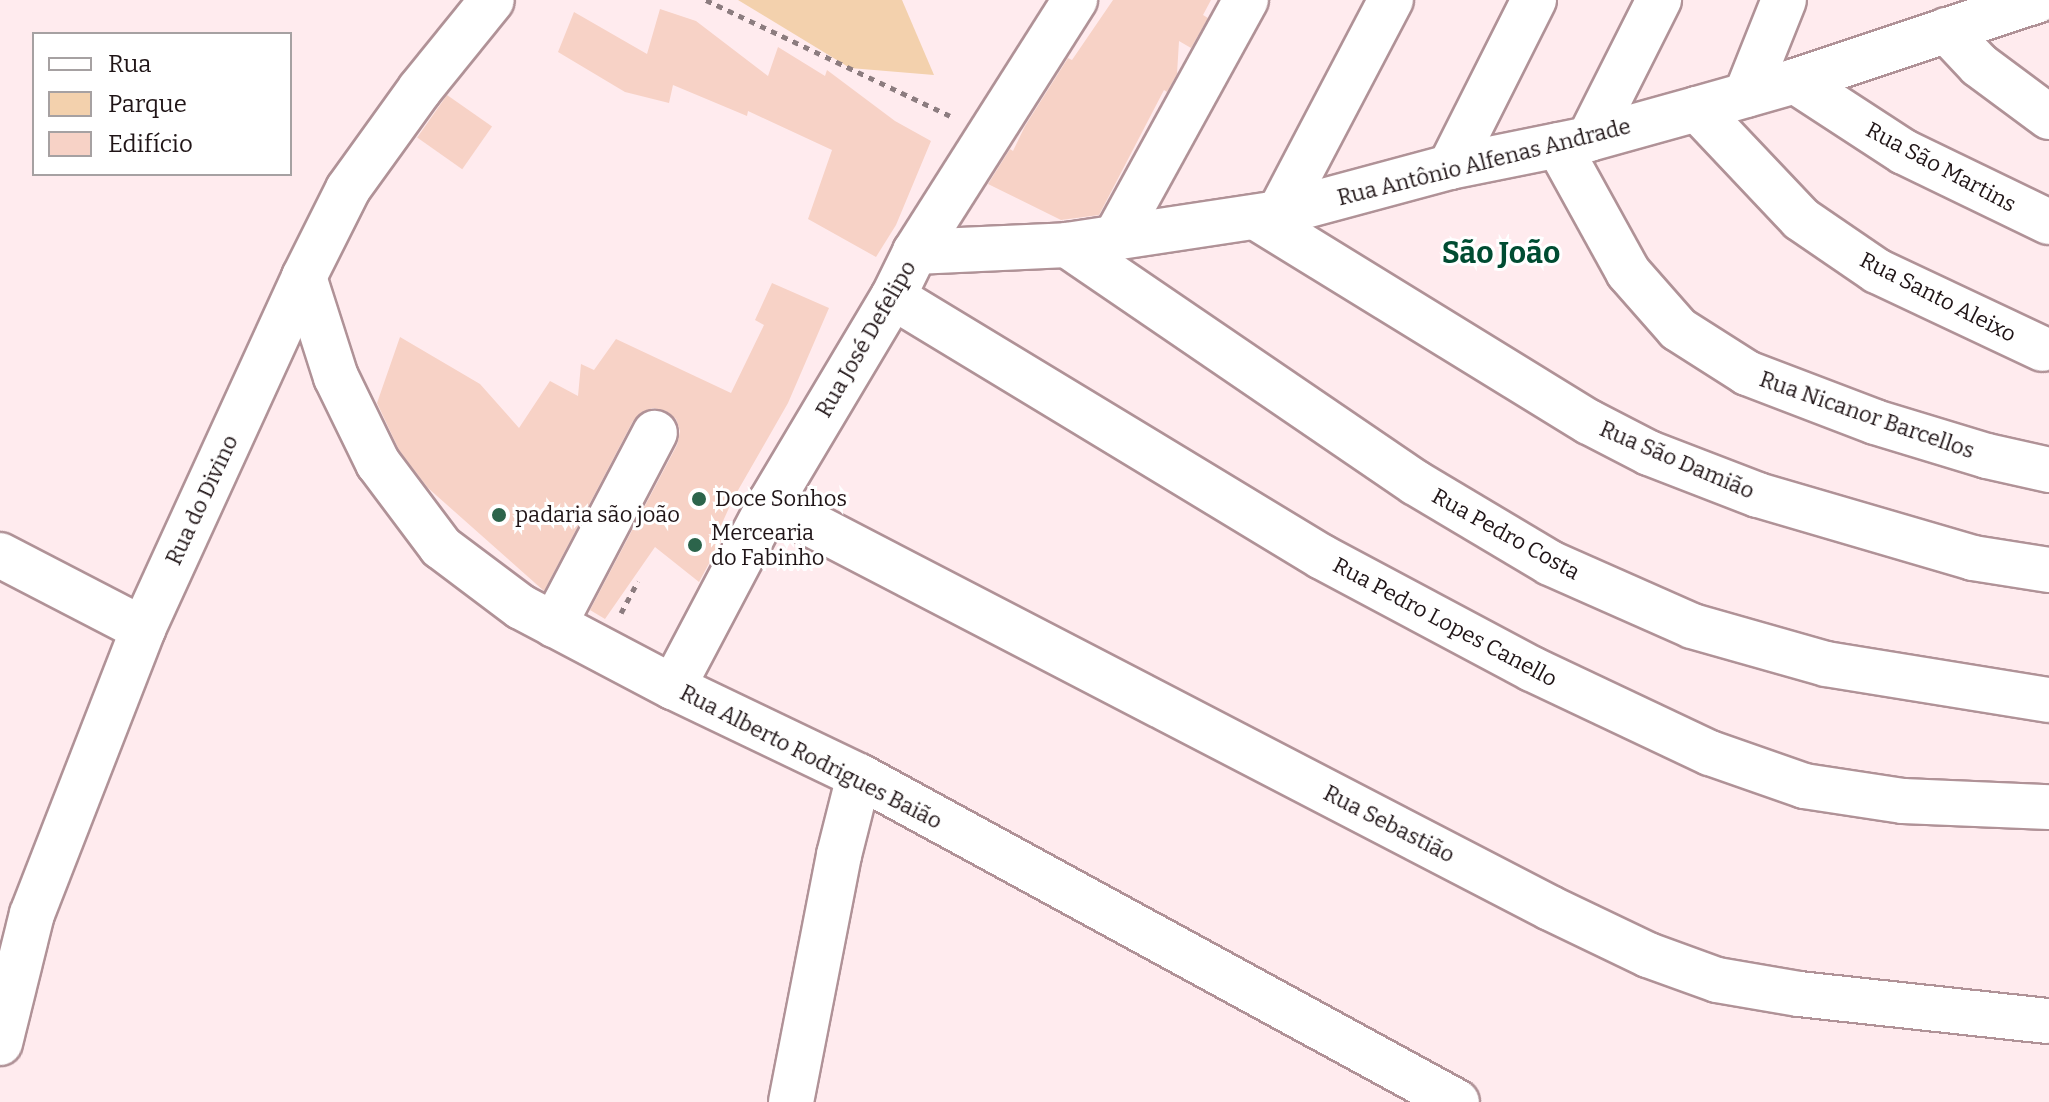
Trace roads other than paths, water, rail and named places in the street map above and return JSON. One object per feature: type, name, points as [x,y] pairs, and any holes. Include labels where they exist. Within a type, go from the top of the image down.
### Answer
[{"type":"street","name":"Rua do Divino","points":[[0,1043],[16,916],[304,277],[348,189],[420,89],[492,0]]},
{"type":"street","name":"Rua José Defelipo","points":[[673,687],[770,503],[893,297],[915,252],[1075,0]]},
{"type":"street","points":[[1115,238],[1246,0]]},
{"type":"street","points":[[1268,215],[1391,0]]},
{"type":"street","points":[[1450,167],[1534,0]]},
{"type":"street","points":[[1573,142],[1659,0]]},
{"type":"street","points":[[1746,95],[1784,0]]},
{"type":"street","name":"Rua Antônio Alfenas Andrade","points":[[915,252],[1067,245],[1268,215],[1450,167],[1573,142],[1697,109],[1795,81],[2038,0]]},
{"type":"street","points":[[1946,30],[1979,65],[2049,117]]},
{"type":"street","name":"Rua São Martins","points":[[1795,81],[1904,152],[2049,222]]},
{"type":"street","name":"Rua Santo Aleixo","points":[[1697,109],[1801,219],[1877,271],[2043,349]]},
{"type":"street","name":"Rua Nicanor Barcellos","points":[[1573,142],[1585,200],[1628,272],[1678,329],[1747,373],[1875,422],[1987,456],[2049,470]]},
{"type":"street","name":"Rua São Damião","points":[[1268,215],[1589,422],[1649,453],[1758,495],[1959,554],[2049,570]]},
{"type":"street","name":"Rua Pedro Costa","points":[[1067,245],[1416,483],[1550,563],[1692,626],[1826,664],[2049,700]]},
{"type":"street","name":"Rua Alberto Rodrigues Baião","points":[[304,277],[336,377],[378,463],[441,547],[521,607],[673,687],[859,776],[1457,1102]]},
{"type":"street","name":"Rua Pedro Lopes Canello","points":[[893,297],[1322,557],[1532,669],[1710,753],[1804,786],[1903,801],[2049,807]]},
{"type":"street","points":[[554,625],[655,433]]},
{"type":"street","name":"Rua Sebastião","points":[[770,503],[1550,908],[1648,955],[1717,980],[1785,992],[2049,1021]]},
{"type":"street","points":[[0,555],[143,629]]},
{"type":"street","points":[[791,1102],[839,855],[859,776]]},
{"type":"place","name":"Doce Sonhos","points":[[699,499]]},
{"type":"place","name":"padaria são joão","points":[[499,515]]},
{"type":"place","name":"Mercearia do Fabinho","points":[[695,545]]},
{"type":"district","name":"São João","points":[[1501,253]]}]
